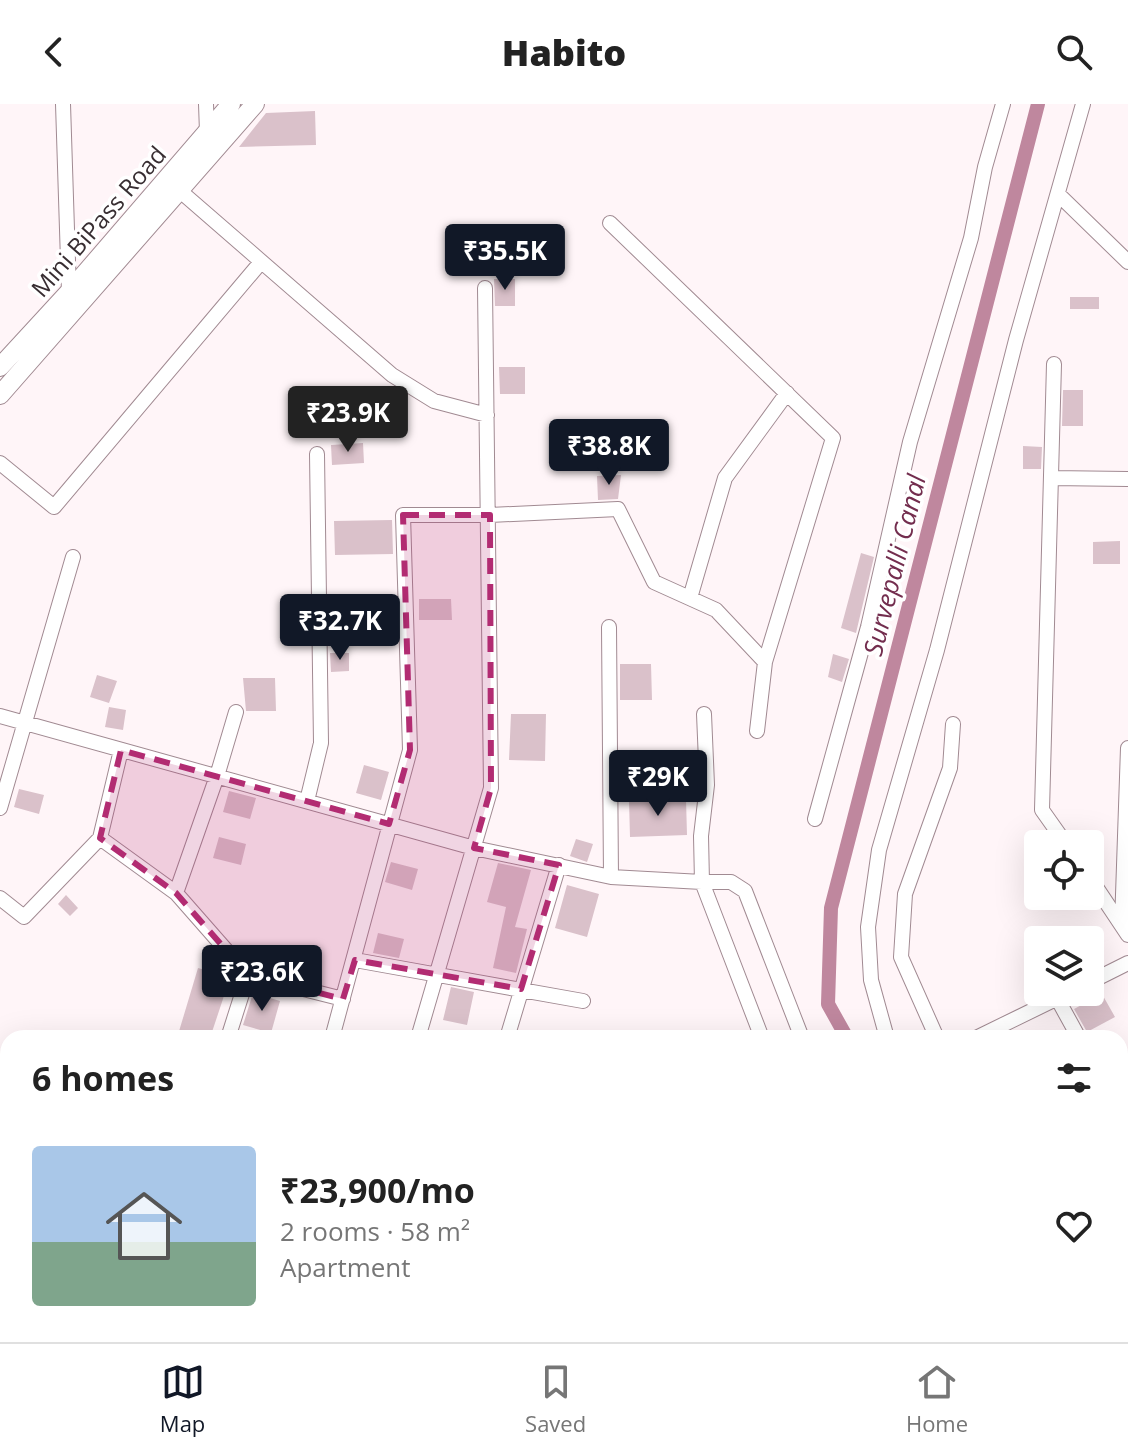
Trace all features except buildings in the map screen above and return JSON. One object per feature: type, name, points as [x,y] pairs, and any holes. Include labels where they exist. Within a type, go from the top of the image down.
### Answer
[{"type":"main road","name":"Mini BiPass Road","points":[[0,367],[231,104]]},
{"type":"main road","points":[[0,395],[255,104]]},
{"type":"street","points":[[63,104],[69,292]]},
{"type":"street","points":[[206,104],[207,132]]},
{"type":"street","points":[[815,819],[868,627],[910,442],[971,238],[985,167],[1003,104]]},
{"type":"street","points":[[885,1030],[871,980],[868,927],[879,850],[937,650],[1016,340],[1083,104]]},
{"type":"street","points":[[179,190],[392,375],[434,401],[487,415]]},
{"type":"street","points":[[1059,195],[1128,262]]},
{"type":"street","points":[[610,223],[833,438],[765,662],[757,731]]},
{"type":"street","points":[[0,463],[54,507],[261,262]]},
{"type":"street","points":[[420,1030],[491,788],[485,288]]},
{"type":"street","points":[[1054,364],[1042,810],[1056,830]]},
{"type":"street","points":[[690,598],[725,478],[787,393]]},
{"type":"street","points":[[307,801],[321,743],[317,454]]},
{"type":"street","points":[[1051,478],[1128,479]]},
{"type":"street","points":[[334,1030],[410,750],[403,515],[490,515],[618,509],[654,582],[716,610],[765,662]]},
{"type":"street","points":[[0,808],[73,557]]},
{"type":"street","points":[[609,627],[611,877]]},
{"type":"street","points":[[176,893],[236,712]]},
{"type":"street","points":[[704,714],[707,785],[701,836],[702,882],[759,1030]]},
{"type":"street","points":[[0,716],[474,848],[611,877],[731,882],[745,891],[799,1030]]},
{"type":"street","points":[[933,1030],[901,957],[905,894],[950,768],[953,724]]},
{"type":"street","points":[[1125,930],[1128,748]]},
{"type":"street","points":[[0,898],[24,917],[100,838],[121,750]]},
{"type":"street","points":[[100,838],[176,893],[248,975],[343,999]]},
{"type":"street","points":[[509,1030],[559,865]]},
{"type":"street","points":[[1104,899],[1125,930]]},
{"type":"street","points":[[355,960],[583,1001]]},
{"type":"street","points":[[1104,975],[1128,963]]},
{"type":"street","points":[[231,1030],[248,975]]},
{"type":"street","points":[[994,1030],[1042,1006]]},
{"type":"street","points":[[1068,1006],[1076,1030]]},
{"type":"highlighted area","points":[[403,515],[490,515],[491,788],[474,848],[559,865],[521,989],[355,960],[343,999],[248,975],[176,893],[100,838],[121,750],[389,824],[410,750]]},
{"type":"waterway","name":"Survepalli Canal","points":[[843,1030],[828,1004],[831,908],[1038,104]]}]
